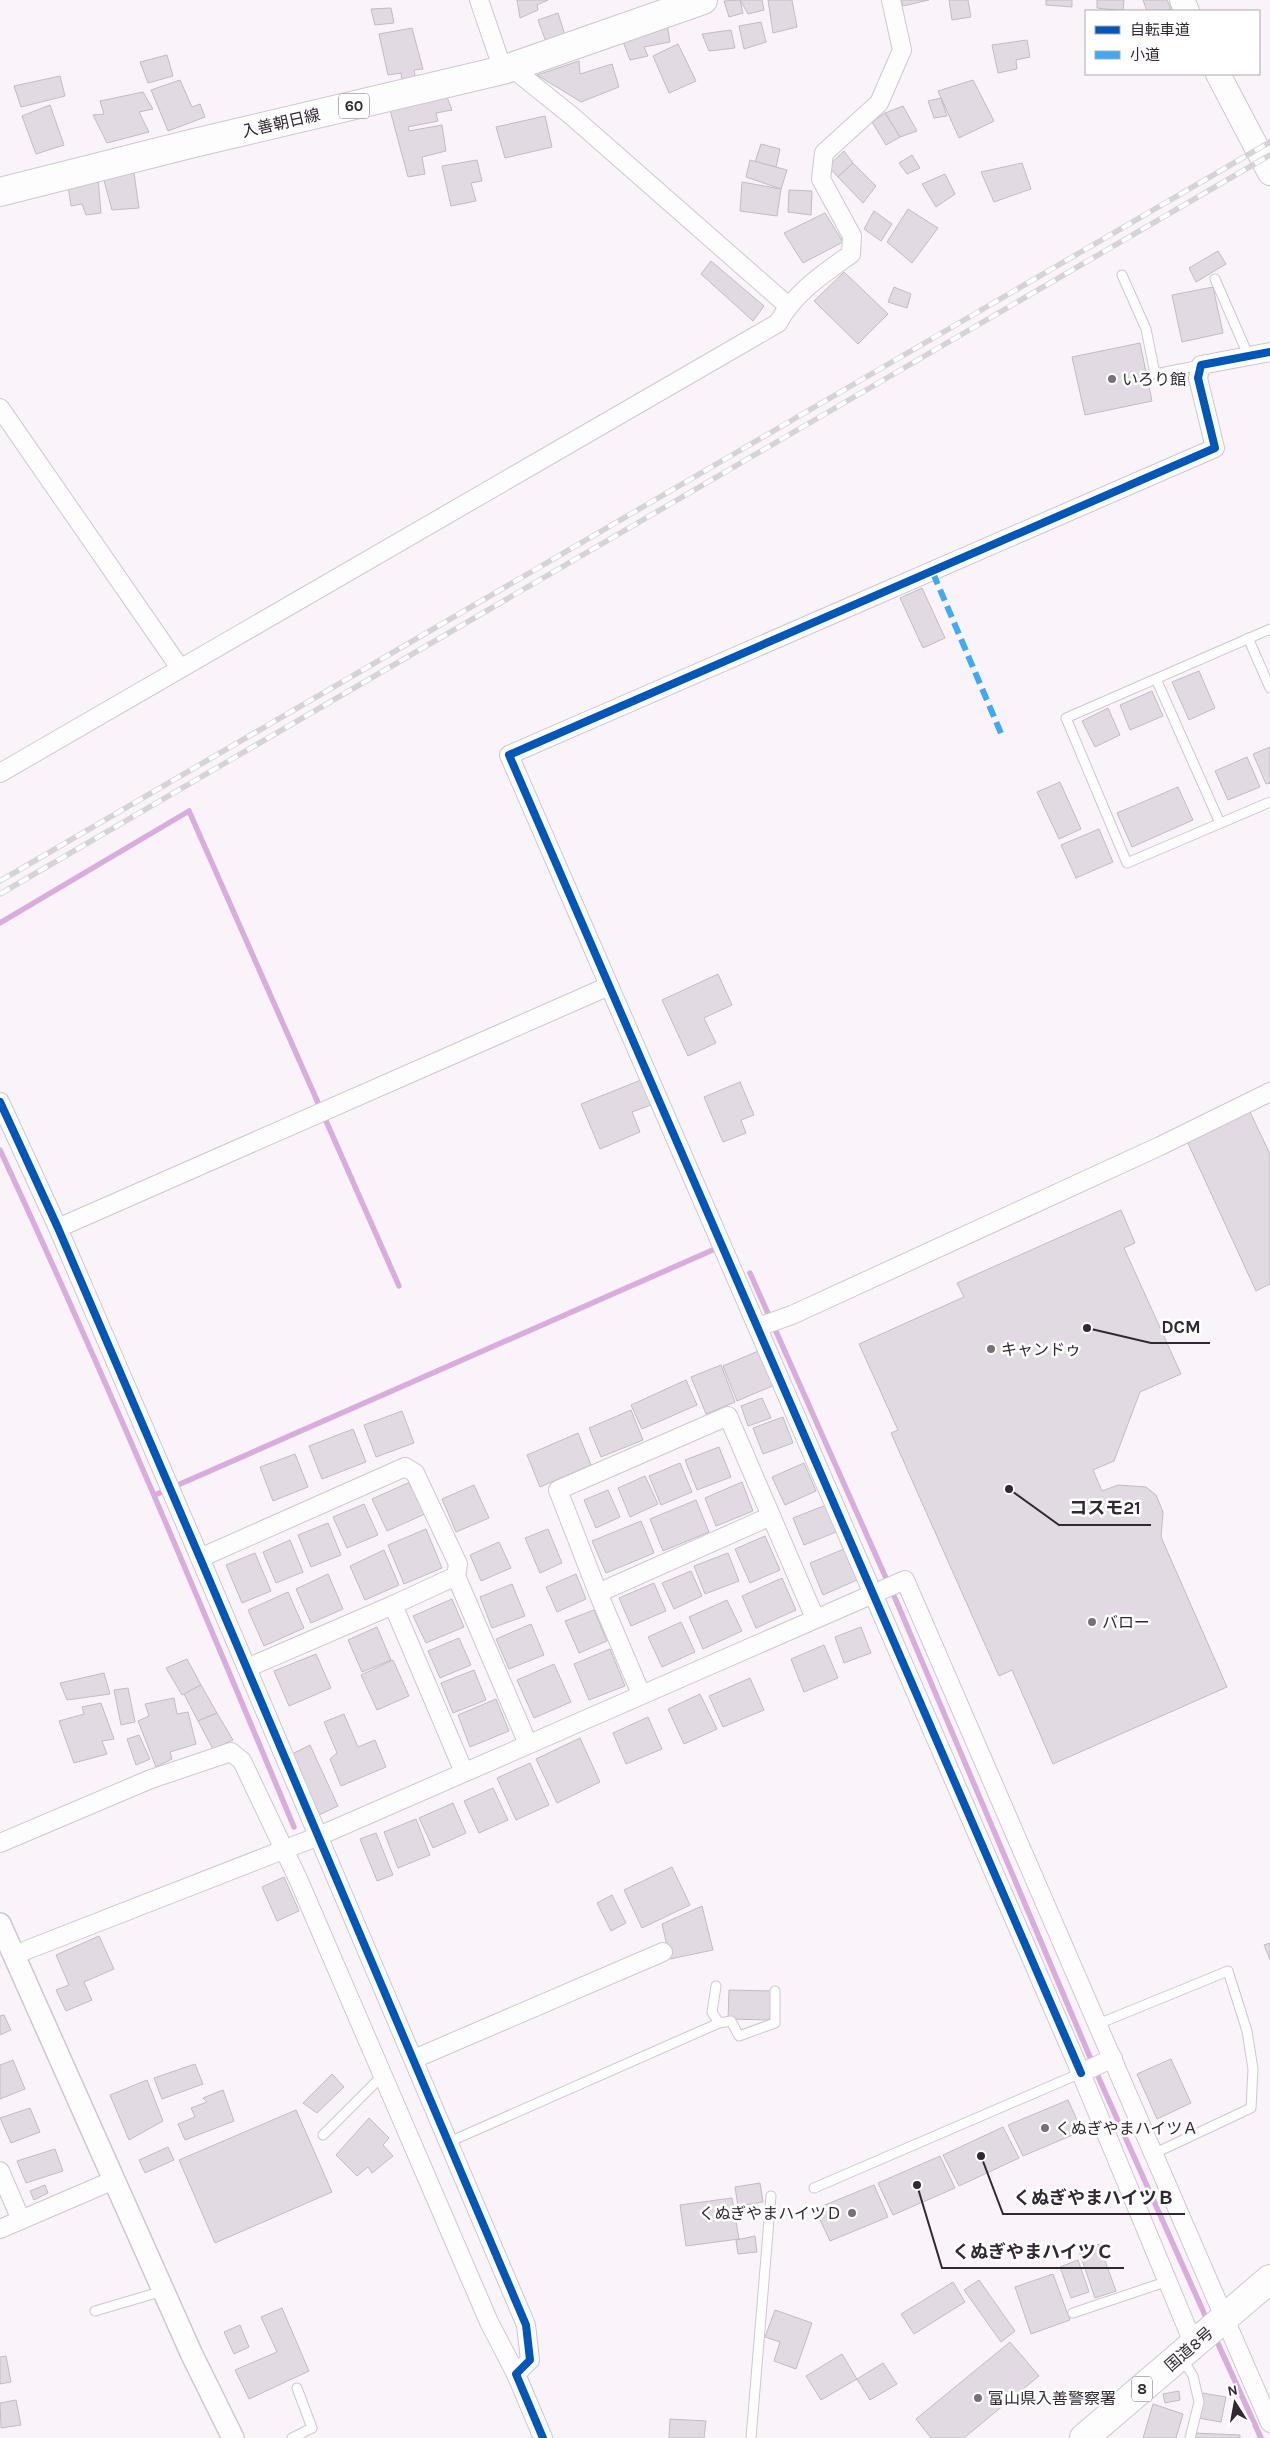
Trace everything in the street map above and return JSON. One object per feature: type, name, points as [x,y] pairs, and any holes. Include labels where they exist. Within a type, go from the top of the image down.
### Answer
[{"type":"main road","name":"入善朝日線","points":[[0,192],[194,143],[507,69],[702,0]]},
{"type":"main road","points":[[1219,75],[1270,173]]},
{"type":"main road","name":"国道8号","points":[[1084,2438],[1270,2279]]},
{"type":"street","points":[[480,0],[507,69],[573,117],[787,306]]},
{"type":"street","points":[[0,773],[778,324],[787,306],[813,282],[851,254],[852,236],[821,179],[824,153],[879,103],[902,50],[891,0]]},
{"type":"street","points":[[1270,352],[1201,364],[1198,378],[1216,448],[509,756],[1081,2073],[1168,2281],[1203,2336],[1270,2423]]},
{"type":"street","points":[[0,408],[180,668]]},
{"type":"street","points":[[58,1228],[609,986]]},
{"type":"street","points":[[758,1328],[792,1315],[1151,1150],[1270,1092]]},
{"type":"street","points":[[0,1102],[58,1228],[200,1558],[526,2325],[530,2360],[516,2374]]},
{"type":"street","points":[[641,1694],[598,1593],[558,1490],[728,1416],[815,1618]]},
{"type":"street","points":[[200,1558],[405,1467],[415,1473],[458,1564],[456,1576],[528,1744]]},
{"type":"street","points":[[598,1593],[770,1516]]},
{"type":"street","points":[[247,1668],[456,1576]]},
{"type":"street","points":[[14,1955],[319,1836],[905,1580],[1153,2154],[1203,2336]]},
{"type":"street","points":[[393,1605],[464,1772]]},
{"type":"street","points":[[0,1843],[151,1779],[231,1752],[242,1761],[383,2075],[489,2322],[516,2374],[543,2438]]},
{"type":"street","points":[[0,1924],[192,2355],[233,2438]]},
{"type":"street","points":[[414,2059],[664,1952]]},
{"type":"street","points":[[1081,2073],[1112,2058]]},
{"type":"street","points":[[0,2171],[21,2220]]},
{"type":"street","points":[[0,2229],[114,2180]]},
{"type":"lane","points":[[1122,275],[1146,329],[1155,374],[1201,364]]},
{"type":"lane","points":[[1215,279],[1249,357]]},
{"type":"lane","points":[[1270,629],[1066,718],[1127,863],[1270,802]]},
{"type":"lane","points":[[1248,638],[1270,688]]},
{"type":"lane","points":[[1156,679],[1220,823]]},
{"type":"lane","points":[[1098,2024],[1228,1971],[1247,2031],[1254,2069],[1252,2108],[1153,2154]]},
{"type":"lane","points":[[716,1986],[712,2012],[719,2023]]},
{"type":"lane","points":[[449,2142],[719,2023],[731,2022],[739,2036],[775,2023],[775,1991]]},
{"type":"lane","points":[[814,2188],[1081,2073]]},
{"type":"lane","points":[[323,2135],[383,2075]]},
{"type":"lane","points":[[751,2438],[771,2196]]},
{"type":"lane","points":[[1073,2312],[1168,2281]]},
{"type":"lane","points":[[95,2311],[163,2291]]},
{"type":"lane","points":[[1190,2438],[1199,2402],[1194,2376],[1203,2336]]},
{"type":"lane","points":[[292,2438],[312,2428],[297,2388]]},
{"type":"building","points":[[517,0],[548,0],[537,5],[538,10],[520,18]]},
{"type":"building","points":[[740,0],[743,13],[729,17],[724,1]]},
{"type":"building","points":[[740,0],[762,0],[764,10],[748,14]]},
{"type":"building","points":[[768,0],[792,0],[797,27],[773,33]]},
{"type":"building","points":[[901,0],[929,0],[903,6]]},
{"type":"building","points":[[949,0],[968,0],[971,17],[952,20]]},
{"type":"building","points":[[1046,0],[1072,0],[1072,7],[1046,5]]},
{"type":"building","points":[[1097,0],[1124,0],[1123,10],[1097,8]]},
{"type":"building","points":[[1143,0],[1167,0],[1171,9],[1168,10],[1147,10]]},
{"type":"building","points":[[391,8],[394,23],[375,25],[371,9]]},
{"type":"building","points":[[558,13],[565,35],[546,42],[538,20]]},
{"type":"building","points":[[761,22],[766,42],[744,49],[739,26]]},
{"type":"building","points":[[667,24],[670,42],[644,47],[648,56],[630,60],[622,39]]},
{"type":"building","points":[[412,28],[423,69],[414,70],[416,80],[402,81],[401,73],[388,75],[379,34]]},
{"type":"building","points":[[731,30],[735,48],[709,51],[702,34]]},
{"type":"building","points":[[1027,40],[1030,57],[1016,60],[1017,69],[998,73],[992,45]]},
{"type":"building","points":[[678,44],[696,81],[669,93],[653,56]]},
{"type":"building","points":[[167,55],[173,76],[148,83],[140,62]]},
{"type":"building","points":[[579,61],[580,74],[612,64],[619,87],[581,102],[537,75]]},
{"type":"building","points":[[60,76],[65,96],[21,107],[14,86]]},
{"type":"building","points":[[180,80],[192,107],[200,104],[205,117],[168,131],[151,90]]},
{"type":"building","points":[[973,80],[994,121],[959,138],[938,91]]},
{"type":"building","points":[[143,92],[153,109],[139,112],[149,132],[107,143],[93,115],[104,114],[100,101]]},
{"type":"building","points":[[447,97],[452,110],[436,113],[438,121],[408,127],[409,131],[442,125],[446,151],[422,157],[425,174],[408,177],[390,110]]},
{"type":"building","points":[[941,98],[947,116],[934,118],[928,101]]},
{"type":"building","points":[[50,105],[64,145],[36,154],[22,116]]},
{"type":"building","points":[[903,106],[917,131],[900,137],[885,113]]},
{"type":"building","points":[[885,113],[900,137],[886,145],[872,122]]},
{"type":"building","points":[[545,116],[552,147],[505,158],[496,127]]},
{"type":"building","points":[[761,144],[780,149],[776,167],[755,162]]},
{"type":"building","points":[[844,151],[853,163],[838,177],[828,166]]},
{"type":"building","points":[[912,155],[920,168],[907,174],[899,163]]},
{"type":"building","points":[[477,160],[482,181],[471,183],[476,201],[451,206],[442,166]]},
{"type":"building","points":[[750,160],[787,170],[781,189],[746,177]]},
{"type":"building","points":[[853,163],[876,186],[863,203],[838,177]]},
{"type":"building","points":[[1022,163],[1031,189],[994,202],[981,172]]},
{"type":"building","points":[[134,173],[139,208],[112,210],[103,177]]},
{"type":"building","points":[[945,174],[955,194],[936,207],[922,184]]},
{"type":"building","points":[[98,178],[101,213],[86,215],[82,204],[71,206],[68,186]]},
{"type":"building","points":[[742,182],[781,189],[777,216],[740,211]]},
{"type":"building","points":[[789,190],[812,191],[811,215],[788,212]]},
{"type":"building","points":[[908,209],[938,228],[912,263],[887,242]]},
{"type":"building","points":[[874,211],[892,224],[881,241],[864,229]]},
{"type":"building","points":[[825,213],[843,242],[803,263],[784,233]]},
{"type":"building","points":[[1218,251],[1226,264],[1196,282],[1189,268]]},
{"type":"building","points":[[711,261],[764,306],[753,321],[701,274]]},
{"type":"building","points":[[844,272],[888,314],[858,344],[814,301]]},
{"type":"building","points":[[894,287],[911,294],[907,308],[888,302]]},
{"type":"building","points":[[1213,287],[1223,333],[1182,342],[1172,295]]},
{"type":"building","name":"いろり館","points":[[1140,343],[1152,401],[1085,415],[1072,357]]},
{"type":"building","points":[[922,588],[945,638],[923,648],[900,598]]},
{"type":"building","points":[[1199,671],[1215,708],[1189,720],[1172,682]]},
{"type":"building","points":[[1152,691],[1163,716],[1130,730],[1120,705]]},
{"type":"building","points":[[1108,708],[1120,735],[1095,747],[1082,721]]},
{"type":"building","points":[[1270,747],[1270,783],[1266,784],[1253,754]]},
{"type":"building","points":[[1247,757],[1260,787],[1228,800],[1215,771]]},
{"type":"building","points":[[1060,782],[1081,829],[1059,839],[1037,792]]},
{"type":"building","points":[[1178,787],[1193,820],[1132,847],[1117,813]]},
{"type":"building","points":[[1099,829],[1113,862],[1076,878],[1061,845]]},
{"type":"building","points":[[718,974],[732,1005],[704,1018],[716,1043],[688,1056],[662,1000]]},
{"type":"building","points":[[641,1080],[651,1105],[632,1112],[640,1132],[600,1149],[581,1104]]},
{"type":"building","points":[[740,1082],[754,1115],[741,1120],[746,1133],[723,1142],[704,1097]]},
{"type":"building","points":[[1249,1110],[1270,1154],[1270,1284],[1256,1291],[1186,1139]]},
{"type":"building","points":[[1121,1210],[1135,1243],[1124,1248],[1181,1374],[1140,1392],[1114,1461],[1093,1470],[1102,1491],[1118,1485],[1146,1487],[1156,1495],[1163,1512],[1161,1537],[1227,1687],[1053,1764],[1012,1670],[999,1676],[891,1433],[898,1430],[859,1344],[964,1297],[957,1283]]},
{"type":"building","points":[[763,1349],[777,1384],[737,1401],[723,1366]]},
{"type":"building","points":[[721,1365],[735,1402],[706,1414],[691,1377]]},
{"type":"building","points":[[686,1380],[697,1405],[642,1429],[631,1405]]},
{"type":"building","points":[[762,1398],[771,1418],[748,1426],[741,1406]]},
{"type":"building","points":[[631,1410],[643,1440],[601,1457],[589,1428]]},
{"type":"building","points":[[402,1411],[414,1443],[376,1457],[364,1425]]},
{"type":"building","points":[[783,1417],[793,1443],[763,1454],[753,1428]]},
{"type":"building","points":[[353,1429],[366,1462],[322,1479],[309,1446]]},
{"type":"building","points":[[578,1433],[591,1465],[540,1487],[527,1455]]},
{"type":"building","points":[[719,1447],[731,1477],[697,1490],[685,1460]]},
{"type":"building","points":[[295,1454],[308,1487],[273,1501],[260,1467]]},
{"type":"building","points":[[680,1463],[692,1492],[661,1505],[649,1476]]},
{"type":"building","points":[[804,1463],[816,1491],[785,1505],[772,1477]]},
{"type":"building","points":[[645,1476],[658,1504],[630,1517],[618,1488]]},
{"type":"building","points":[[410,1482],[425,1514],[387,1531],[372,1499]]},
{"type":"building","points":[[742,1482],[753,1511],[716,1526],[705,1498]]},
{"type":"building","points":[[474,1485],[489,1518],[456,1532],[442,1499]]},
{"type":"building","points":[[608,1490],[620,1517],[596,1528],[584,1500]]},
{"type":"building","points":[[696,1500],[709,1532],[663,1551],[650,1519]]},
{"type":"building","points":[[364,1504],[378,1535],[347,1548],[333,1517]]},
{"type":"building","points":[[826,1505],[836,1532],[804,1545],[793,1518]]},
{"type":"building","points":[[641,1521],[654,1553],[606,1573],[592,1541]]},
{"type":"building","points":[[328,1523],[341,1555],[311,1567],[298,1535]]},
{"type":"building","points":[[426,1529],[442,1568],[404,1584],[388,1545]]},
{"type":"building","points":[[548,1529],[562,1563],[540,1573],[525,1538]]},
{"type":"building","points":[[765,1536],[780,1570],[750,1583],[735,1549]]},
{"type":"building","points":[[290,1540],[303,1572],[276,1583],[263,1552]]},
{"type":"building","points":[[499,1542],[511,1568],[481,1581],[470,1555]]},
{"type":"building","points":[[844,1549],[857,1580],[823,1595],[810,1563]]},
{"type":"building","points":[[384,1550],[399,1585],[365,1600],[350,1566]]},
{"type":"building","points":[[255,1553],[271,1591],[242,1603],[226,1565]]},
{"type":"building","points":[[728,1553],[739,1581],[705,1594],[694,1566]]},
{"type":"building","points":[[691,1571],[702,1596],[674,1609],[662,1583]]},
{"type":"building","points":[[328,1574],[343,1609],[311,1623],[296,1589]]},
{"type":"building","points":[[576,1574],[586,1599],[557,1612],[546,1587]]},
{"type":"building","points":[[782,1578],[796,1610],[756,1628],[742,1596]]},
{"type":"building","points":[[654,1583],[666,1611],[631,1626],[619,1598]]},
{"type":"building","points":[[512,1584],[525,1616],[492,1628],[480,1597]]},
{"type":"building","points":[[288,1592],[304,1628],[264,1646],[248,1610]]},
{"type":"building","points":[[452,1599],[464,1627],[426,1643],[413,1616]]},
{"type":"building","points":[[727,1600],[742,1631],[703,1649],[689,1617]]},
{"type":"building","points":[[594,1610],[607,1641],[579,1653],[565,1621]]},
{"type":"building","points":[[681,1622],[695,1652],[662,1667],[648,1637]]},
{"type":"building","points":[[531,1624],[544,1655],[509,1669],[496,1639]]},
{"type":"building","points":[[377,1627],[391,1660],[362,1672],[348,1640]]},
{"type":"building","points":[[861,1627],[871,1653],[844,1663],[835,1637]]},
{"type":"building","points":[[459,1638],[471,1665],[440,1678],[428,1651]]},
{"type":"building","points":[[824,1645],[838,1678],[804,1692],[791,1659]]},
{"type":"building","points":[[610,1649],[625,1686],[589,1700],[574,1664]]},
{"type":"building","points":[[316,1654],[331,1688],[289,1706],[274,1671]]},
{"type":"building","points":[[187,1659],[201,1685],[182,1695],[166,1668]]},
{"type":"building","points":[[393,1660],[409,1696],[377,1710],[361,1675]]},
{"type":"building","points":[[554,1664],[571,1702],[534,1718],[517,1680]]},
{"type":"building","points":[[474,1670],[486,1700],[453,1713],[441,1683]]},
{"type":"building","points":[[104,1673],[110,1694],[67,1700],[60,1683]]},
{"type":"building","points":[[750,1678],[764,1710],[723,1727],[709,1696]]},
{"type":"building","points":[[201,1685],[217,1713],[198,1721],[184,1694]]},
{"type":"building","points":[[128,1688],[135,1722],[121,1725],[114,1690]]},
{"type":"building","points":[[700,1694],[717,1729],[684,1744],[668,1709]]},
{"type":"building","points":[[174,1698],[177,1714],[188,1712],[196,1744],[170,1752],[172,1759],[156,1767],[138,1721],[149,1716],[145,1704]]},
{"type":"building","points":[[496,1699],[509,1731],[470,1747],[458,1715]]},
{"type":"building","points":[[101,1703],[114,1739],[102,1741],[107,1754],[74,1763],[59,1721],[84,1714],[82,1707]]},
{"type":"building","points":[[217,1713],[233,1740],[213,1749],[198,1721]]},
{"type":"building","points":[[344,1714],[358,1747],[375,1740],[386,1767],[341,1786],[330,1759],[337,1753],[324,1722]]},
{"type":"building","points":[[648,1717],[662,1749],[626,1764],[613,1733]]},
{"type":"building","points":[[139,1735],[150,1759],[136,1765],[127,1739]]},
{"type":"building","points":[[580,1738],[600,1782],[557,1803],[536,1759]]},
{"type":"building","points":[[310,1745],[338,1806],[319,1815],[292,1754]]},
{"type":"building","points":[[530,1763],[549,1805],[516,1820],[497,1778]]},
{"type":"building","points":[[493,1788],[508,1820],[479,1833],[464,1801]]},
{"type":"building","points":[[453,1803],[466,1833],[433,1848],[419,1818]]},
{"type":"building","points":[[416,1819],[430,1855],[398,1868],[384,1832]]},
{"type":"building","points":[[376,1833],[393,1875],[377,1881],[360,1839]]},
{"type":"building","points":[[672,1867],[690,1905],[642,1928],[624,1890]]},
{"type":"building","points":[[284,1877],[299,1911],[277,1921],[262,1887]]},
{"type":"building","points":[[612,1895],[626,1923],[611,1931],[597,1903]]},
{"type":"building","points":[[702,1906],[713,1950],[670,1959],[662,1924]]},
{"type":"building","points":[[99,1936],[114,1969],[84,1982],[92,2000],[66,2011],[56,1990],[69,1985],[56,1955]]},
{"type":"building","points":[[1270,1943],[1270,1960],[1264,1945]]},
{"type":"building","points":[[729,1990],[772,1991],[770,2020],[728,2019]]},
{"type":"building","points":[[4,2015],[11,2030],[0,2035],[0,2016]]},
{"type":"building","points":[[1171,2059],[1191,2103],[1157,2119],[1137,2074]]},
{"type":"building","points":[[13,2060],[25,2089],[0,2099],[0,2065]]},
{"type":"building","points":[[195,2064],[203,2084],[162,2099],[154,2078]]},
{"type":"building","points":[[332,2074],[344,2087],[317,2113],[303,2103]]},
{"type":"building","points":[[147,2080],[163,2121],[129,2140],[110,2095]]},
{"type":"building","points":[[223,2090],[234,2121],[185,2140],[178,2124],[195,2117],[191,2108],[207,2102],[203,2098]]},
{"type":"building","name":"くぬぎやまハイツＡ","points":[[1068,2100],[1082,2131],[1023,2156],[1008,2125]]},
{"type":"building","points":[[30,2108],[40,2132],[11,2143],[0,2118]]},
{"type":"building","points":[[296,2110],[332,2192],[215,2243],[179,2160]]},
{"type":"building","points":[[369,2118],[389,2138],[383,2145],[393,2156],[372,2173],[368,2167],[357,2176],[336,2155]]},
{"type":"building","points":[[1003,2127],[1019,2158],[959,2186],[943,2155]]},
{"type":"building","points":[[168,2147],[174,2160],[145,2173],[139,2160]]},
{"type":"building","points":[[55,2149],[63,2171],[26,2183],[17,2161]]},
{"type":"building","points":[[940,2156],[955,2188],[893,2215],[878,2183]]},
{"type":"building","points":[[760,2183],[763,2202],[738,2206],[735,2187]]},
{"type":"building","points":[[45,2185],[48,2193],[34,2200],[30,2191]]},
{"type":"building","name":"くぬぎやまハイツＤ","points":[[874,2185],[888,2217],[830,2241],[815,2209]]},
{"type":"building","points":[[732,2198],[739,2239],[686,2246],[680,2205]]},
{"type":"building","points":[[755,2236],[757,2252],[738,2254],[736,2240]]},
{"type":"building","points":[[1099,2244],[1116,2291],[1095,2298],[1079,2251]]},
{"type":"building","points":[[1078,2260],[1089,2292],[1071,2298],[1060,2267]]},
{"type":"building","points":[[1053,2274],[1070,2320],[1031,2334],[1015,2287]]},
{"type":"building","points":[[979,2280],[1015,2331],[1001,2342],[964,2290]]},
{"type":"building","points":[[953,2282],[965,2302],[914,2334],[901,2314]]},
{"type":"building","points":[[282,2308],[309,2371],[249,2399],[235,2370],[277,2352],[261,2317]]},
{"type":"building","points":[[775,2310],[812,2323],[796,2369],[774,2361],[780,2342],[765,2337]]},
{"type":"building","points":[[240,2325],[249,2347],[234,2354],[224,2332]]},
{"type":"building","name":"富山県入善警察署","points":[[1010,2342],[1039,2376],[964,2438],[931,2438],[916,2419]]},
{"type":"building","points":[[842,2354],[857,2379],[821,2400],[806,2376]]},
{"type":"building","points":[[6,2356],[11,2382],[0,2384],[0,2357]]},
{"type":"building","points":[[883,2363],[897,2384],[870,2400],[857,2379]]},
{"type":"building","points":[[1179,2391],[1180,2400],[1165,2403],[1163,2394]]},
{"type":"building","points":[[1202,2393],[1226,2397],[1221,2422],[1198,2418]]},
{"type":"building","points":[[16,2400],[21,2425],[1,2428],[0,2403]]},
{"type":"building","points":[[1153,2404],[1183,2414],[1176,2438],[1143,2438]]},
{"type":"building","points":[[670,2419],[706,2421],[704,2438],[669,2438]]},
{"type":"building","points":[[1194,2433],[1240,2435],[1240,2438],[1194,2438]]},
{"type":"waterway","points":[[0,923],[189,811],[399,1286]]},
{"type":"waterway","points":[[0,1150],[114,1402],[294,1827]]},
{"type":"waterway","points":[[155,1495],[715,1249]]},
{"type":"waterway","points":[[750,1273],[898,1605],[1101,2083],[1208,2322]]},
{"type":"waterway","points":[[1214,2335],[1261,2438]]},
{"type":"railway","points":[[0,881],[1270,142]]},
{"type":"railway","points":[[0,894],[1270,155]]},
{"type":"marked path","points":[[933,573],[1003,738]]},
{"type":"cycle path","points":[[1081,2073],[509,755],[1215,448],[1198,378],[1201,365],[1270,352]]},
{"type":"cycle path","points":[[0,1102],[58,1228],[200,1558],[526,2325],[530,2360],[516,2374],[543,2438]]},
{"type":"place","name":"いろり館","points":[[1112,379]]},
{"type":"place","name":"DCM","points":[[1087,1328]]},
{"type":"place","name":"キャンドゥ","points":[[991,1349]]},
{"type":"place","name":"コスモ21","points":[[1009,1489]]},
{"type":"place","name":"バロー","points":[[1092,1622]]},
{"type":"place","name":"くぬぎやまハイツＡ","points":[[1045,2128]]},
{"type":"place","name":"くぬぎやまハイツＢ","points":[[981,2156]]},
{"type":"place","name":"くぬぎやまハイツＣ","points":[[917,2185]]},
{"type":"place","name":"くぬぎやまハイツＤ","points":[[852,2213]]},
{"type":"place","name":"富山県入善警察署","points":[[978,2398]]}]
